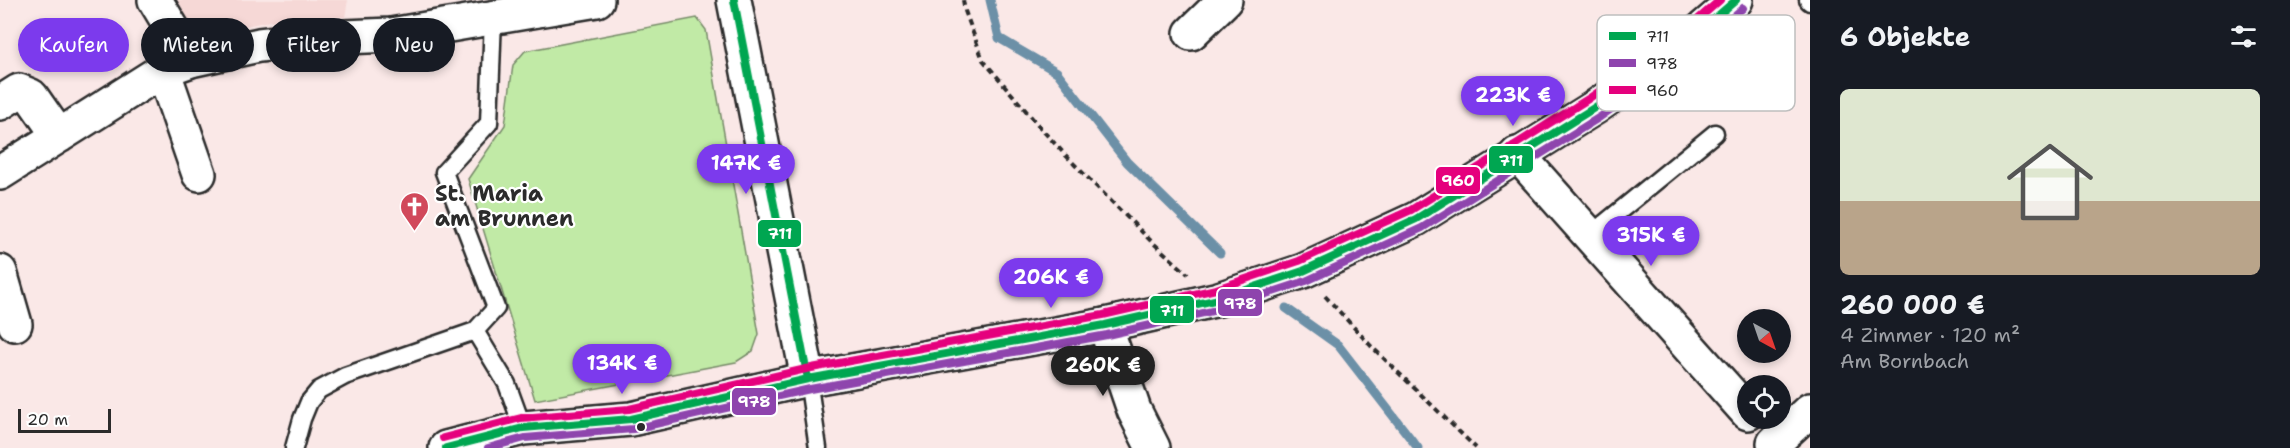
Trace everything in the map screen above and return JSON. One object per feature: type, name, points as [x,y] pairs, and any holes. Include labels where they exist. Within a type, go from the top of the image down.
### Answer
[{"type":"street","points":[[155,0],[161,18]]},
{"type":"street","points":[[254,46],[321,38],[391,34],[597,0]]},
{"type":"street","points":[[734,0],[808,379]]},
{"type":"street","points":[[1191,33],[1225,0]]},
{"type":"street","points":[[1719,15],[1736,0]]},
{"type":"street","points":[[0,173],[165,72]]},
{"type":"street","points":[[178,72],[199,174]]},
{"type":"street","points":[[0,103],[19,91],[31,96],[59,136]]},
{"type":"street","points":[[446,448],[523,428],[631,419],[808,379],[1105,325],[1218,299],[1303,271],[1416,219],[1597,106]]},
{"type":"street","points":[[1517,154],[1737,401]]},
{"type":"street","points":[[0,272],[15,324]]},
{"type":"street","points":[[1105,325],[1134,410],[1153,448]]},
{"type":"street","points":[[1761,429],[1776,446],[1810,411]]},
{"type":"lane","points":[[294,448],[309,402],[319,390],[345,376],[475,331],[496,308],[444,172],[489,123],[493,18]]},
{"type":"lane","points":[[1589,236],[1715,133]]},
{"type":"lane","points":[[475,331],[507,384],[523,428]]},
{"type":"lane","points":[[808,379],[818,448]]},
{"type":"path","points":[[963,0],[983,60],[1044,132],[1152,241],[1218,299]]},
{"type":"path","points":[[1303,271],[1371,346],[1476,448]]},
{"type":"shaded area","points":[[171,0],[348,0],[345,17],[266,18],[266,22],[254,24],[254,18],[182,18]]},
{"type":"green space","points":[[697,18],[706,30],[759,334],[753,351],[736,362],[535,400],[468,179],[505,125],[513,65],[525,51]]},
{"type":"waterway","points":[[990,0],[999,38],[1057,72],[1127,162],[1220,253]]},
{"type":"waterway","points":[[1286,308],[1338,345],[1418,448]]},
{"type":"transit line","name":"711","points":[[734,0],[808,379]]},
{"type":"transit line","name":"960","points":[[1703,15],[1720,0]]},
{"type":"transit line","name":"711","points":[[1719,15],[1736,0]]},
{"type":"transit line","name":"978","points":[[1735,15],[1743,8]]},
{"type":"transit line","name":"960","points":[[443,438],[521,418],[629,409],[806,369],[1103,315],[1216,289],[1299,261],[1411,210],[1597,93]]},
{"type":"transit line","name":"711","points":[[446,448],[523,428],[631,419],[808,379],[1105,325],[1219,299],[1303,271],[1416,219],[1597,106]]},
{"type":"transit line","name":"978","points":[[488,448],[525,438],[633,429],[810,389],[1107,335],[1221,309],[1306,281],[1422,228],[1609,111]]},
{"type":"place","name":"St. Maria am Brunnen","points":[[414,232]]}]
